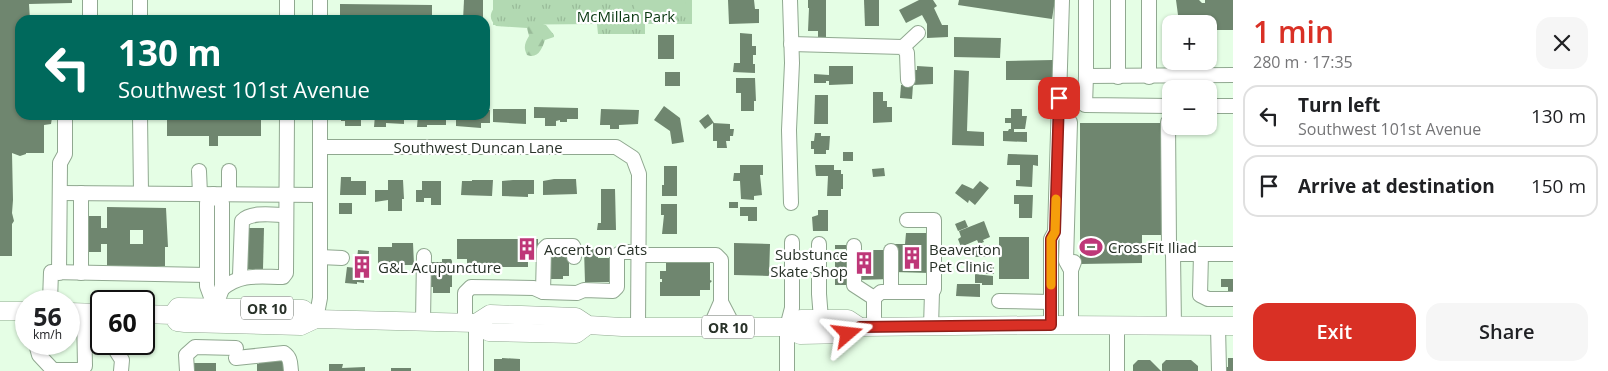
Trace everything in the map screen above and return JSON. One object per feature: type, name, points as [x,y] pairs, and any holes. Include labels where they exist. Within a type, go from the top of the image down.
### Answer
[{"type":"main road","name":"OR 10","points":[[172,315],[178,307],[303,309],[316,319]]},
{"type":"main road","points":[[0,310],[15,311]]},
{"type":"main road","name":"OR 10","points":[[155,314],[172,315],[178,322],[185,323],[301,326],[316,319],[471,323],[489,332],[576,334],[588,325]]},
{"type":"main road","name":"OR 10","points":[[471,323],[490,314],[576,317],[588,325],[638,327],[787,327],[800,319],[848,319],[867,327]]},
{"type":"main road","name":"OR 10","points":[[787,327],[800,335],[848,334],[867,327],[1021,325],[1226,326]]},
{"type":"street","points":[[90,0],[90,15]]},
{"type":"street","points":[[140,0],[140,15]]},
{"type":"street","points":[[287,0],[287,15]]},
{"type":"street","points":[[320,0],[320,15]]},
{"type":"street","points":[[790,0],[789,130],[791,203]]},
{"type":"street","points":[[1051,325],[1051,239],[1055,232],[1062,0]]},
{"type":"street","points":[[1086,0],[1085,106],[1162,106]]},
{"type":"street","points":[[1118,0],[1118,77]]},
{"type":"street","points":[[1149,0],[1149,77]]},
{"type":"street","points":[[791,44],[903,47],[918,33]]},
{"type":"street","points":[[903,47],[907,53],[908,80]]},
{"type":"street","points":[[1194,80],[1233,75]]},
{"type":"street","points":[[1086,76],[1149,77],[1166,80]]},
{"type":"street","points":[[1217,106],[1233,106]]},
{"type":"street","points":[[59,273],[60,162],[66,154],[65,120]]},
{"type":"street","points":[[140,120],[140,193]]},
{"type":"street","points":[[222,260],[230,269],[243,276],[283,277],[286,273],[286,120]]},
{"type":"street","points":[[316,319],[320,298],[320,120]]},
{"type":"street","points":[[1070,122],[1066,261],[1071,270]]},
{"type":"street","points":[[1168,135],[1169,245],[1173,254],[1174,326]]},
{"type":"street","name":"Southwest Duncan Lane","points":[[320,147],[616,147],[633,158],[639,174],[638,253]]},
{"type":"street","points":[[199,171],[207,203],[207,286],[215,308]]},
{"type":"street","points":[[229,171],[229,194]]},
{"type":"street","points":[[60,193],[320,195]]},
{"type":"street","points":[[81,193],[81,273]]},
{"type":"street","points":[[206,194],[222,203],[222,290],[215,308]]},
{"type":"street","points":[[243,276],[242,221],[245,217],[253,215],[286,215]]},
{"type":"street","points":[[907,220],[934,220],[931,236],[934,289],[932,292],[931,327]]},
{"type":"street","points":[[1071,325],[1071,270],[1075,261],[1074,227]]},
{"type":"street","points":[[787,371],[787,327],[792,308],[792,242]]},
{"type":"street","points":[[819,244],[821,319]]},
{"type":"street","points":[[549,316],[544,249],[546,246],[572,246],[574,248],[574,257]]},
{"type":"street","points":[[854,246],[854,285],[874,298]]},
{"type":"street","points":[[891,251],[891,292]]},
{"type":"street","points":[[476,371],[471,323],[465,293],[471,287],[534,288],[546,292],[576,294],[584,290],[613,290],[617,286],[617,255],[622,252],[716,255],[721,260],[721,302],[710,327]]},
{"type":"street","points":[[638,253],[638,327]]},
{"type":"street","points":[[1173,254],[1233,254]]},
{"type":"street","points":[[1201,254],[1200,295],[1208,299],[1233,299]]},
{"type":"street","points":[[423,322],[424,256]]},
{"type":"street","points":[[320,257],[342,258]]},
{"type":"street","points":[[792,265],[819,265]]},
{"type":"street","points":[[50,290],[51,272],[207,275]]},
{"type":"street","points":[[222,290],[231,282],[243,276]]},
{"type":"street","points":[[867,327],[874,298],[881,292],[932,292]]},
{"type":"street","points":[[721,302],[734,327]]},
{"type":"street","points":[[999,302],[1051,302]]},
{"type":"street","points":[[1021,302],[1021,325]]},
{"type":"street","points":[[39,355],[54,371],[81,370],[84,366],[85,313]]},
{"type":"street","points":[[1117,326],[1117,371]]},
{"type":"street","points":[[1218,371],[1226,326]]},
{"type":"street","points":[[187,371],[186,355],[195,347],[236,353],[284,353],[290,360],[290,371]]},
{"type":"street","points":[[119,355],[122,360],[121,371]]},
{"type":"green space","name":"McMillan Park","points":[[493,0],[692,0],[692,24],[645,24],[645,34],[598,34],[597,24],[493,25]]},
{"type":"green space","points":[[635,0],[686,0],[685,16],[635,14]]},
{"type":"green space","points":[[494,8],[546,25],[554,37],[545,40],[541,50],[534,56],[527,55],[525,47],[529,36],[527,28],[496,26],[492,22],[491,17]]},
{"type":"building","points":[[0,0],[72,0],[72,3],[29,4],[30,15],[15,15],[15,120],[52,120],[51,124],[44,125],[44,153],[26,153],[20,156],[12,153],[12,213],[14,221],[12,224],[12,256],[0,256]]},
{"type":"building","points":[[464,0],[483,0],[483,15],[463,15]]},
{"type":"building","points":[[728,0],[754,0],[755,9],[759,9],[759,23],[729,24]]},
{"type":"building","points":[[808,0],[826,0],[826,38],[818,38],[818,31],[808,31]]},
{"type":"building","points":[[864,0],[879,0],[879,26],[865,26]]},
{"type":"building","points":[[919,0],[933,0],[937,6],[934,8],[942,25],[948,25],[948,37],[927,38],[927,24],[922,15],[906,23],[899,10]]},
{"type":"building","points":[[959,0],[1055,0],[1052,19],[958,5]]},
{"type":"building","points":[[1176,0],[1199,0],[1205,3],[1205,0],[1233,0],[1233,30],[1217,30],[1217,15],[1178,15]]},
{"type":"building","points":[[340,4],[432,5],[432,15],[340,15]]},
{"type":"building","points":[[740,33],[752,34],[752,46],[756,46],[756,55],[753,55],[755,73],[733,72],[734,63],[740,63]]},
{"type":"building","points":[[658,35],[674,35],[674,59],[658,59]]},
{"type":"building","points":[[954,37],[1001,38],[1000,58],[954,57]]},
{"type":"building","points":[[1053,60],[1053,80],[1006,80],[1006,61]]},
{"type":"building","points":[[829,66],[853,66],[853,84],[829,85],[829,81],[826,81],[826,83],[814,83],[814,74],[829,75]]},
{"type":"building","points":[[917,66],[933,67],[933,84],[913,85],[913,70],[917,70]]},
{"type":"building","points":[[954,70],[969,71],[967,131],[984,132],[984,146],[952,145]]},
{"type":"building","points":[[665,72],[680,72],[680,86],[665,86]]},
{"type":"building","points":[[736,78],[755,78],[756,101],[754,101],[754,111],[741,111],[741,93],[736,93]]},
{"type":"building","points":[[901,85],[913,85],[912,99],[900,98]]},
{"type":"building","points":[[873,92],[883,92],[883,101],[887,101],[887,107],[892,107],[892,122],[873,123]]},
{"type":"building","points":[[815,95],[828,95],[828,124],[814,124]]},
{"type":"building","points":[[664,106],[680,118],[684,142],[672,144],[670,131],[654,120]]},
{"type":"building","points":[[534,107],[578,108],[578,119],[567,119],[567,122],[560,122],[560,120],[556,121],[556,126],[545,126],[545,118],[534,118]]},
{"type":"building","points":[[493,109],[526,109],[526,124],[493,122]]},
{"type":"building","points":[[601,109],[639,110],[638,124],[619,125],[619,129],[610,129],[610,125],[600,125]]},
{"type":"building","points":[[1011,109],[1022,109],[1022,116],[1027,116],[1025,129],[1014,129],[1014,132],[1027,132],[1027,142],[1003,141],[1003,131],[1011,129],[1011,123],[1005,123],[1005,118],[1011,118]]},
{"type":"building","points":[[708,114],[714,123],[705,129],[699,121]]},
{"type":"building","points":[[167,120],[261,120],[261,136],[218,136],[218,146],[209,146],[209,136],[167,136]]},
{"type":"building","points":[[361,120],[361,126],[345,126],[345,121],[341,121]]},
{"type":"building","points":[[375,120],[404,120],[404,124],[386,123],[386,127],[374,127]]},
{"type":"building","points":[[418,120],[446,120],[446,125],[417,127]]},
{"type":"building","points":[[456,120],[490,120],[490,123],[481,123],[481,128],[456,126]]},
{"type":"building","points":[[713,123],[730,124],[730,129],[734,129],[733,136],[730,136],[730,141],[726,141],[727,148],[717,148],[717,141],[713,141]]},
{"type":"building","points":[[1080,123],[1161,123],[1162,235],[1142,235],[1142,263],[1080,264]]},
{"type":"building","points":[[815,133],[821,133],[821,136],[830,136],[829,150],[826,150],[826,154],[814,154],[814,149],[811,149],[811,141],[814,141]]},
{"type":"building","points":[[843,152],[853,152],[853,161],[843,161]]},
{"type":"building","points":[[1008,154],[1038,155],[1038,166],[1033,165],[1032,187],[1016,186],[1016,180],[1020,180],[1020,165],[1007,165]]},
{"type":"building","points":[[740,165],[763,165],[763,175],[760,175],[762,195],[754,196],[754,200],[741,199],[740,181],[733,181],[734,173],[740,173]]},
{"type":"building","points":[[815,165],[834,165],[834,170],[841,170],[841,174],[843,174],[843,189],[841,189],[841,196],[827,196],[828,176],[816,176]]},
{"type":"building","points":[[664,166],[677,166],[677,196],[662,196]]},
{"type":"building","points":[[884,168],[885,176],[873,177],[872,169]]},
{"type":"building","points":[[341,177],[351,177],[351,181],[366,181],[366,195],[340,195]]},
{"type":"building","points":[[576,179],[577,194],[543,195],[543,181]]},
{"type":"building","points":[[388,180],[403,180],[404,199],[402,199],[402,211],[388,211],[388,200],[375,202],[375,190],[388,190]]},
{"type":"building","points":[[493,180],[492,196],[461,195],[462,181]]},
{"type":"building","points":[[534,180],[534,194],[528,194],[528,197],[502,196],[502,181]]},
{"type":"building","points":[[422,181],[441,181],[441,205],[431,205],[431,198],[424,198],[424,202],[416,202],[416,190],[422,190]]},
{"type":"building","points":[[980,181],[989,188],[975,205],[969,200],[968,203],[955,193],[962,184],[973,189]]},
{"type":"building","points":[[601,189],[615,189],[616,230],[597,230],[598,223],[601,223]]},
{"type":"building","points":[[1014,195],[1033,195],[1032,218],[1019,218],[1019,204],[1014,204]]},
{"type":"building","points":[[729,202],[738,202],[738,208],[729,208]]},
{"type":"building","points":[[339,203],[352,203],[352,214],[339,214]]},
{"type":"building","points":[[661,204],[677,204],[677,234],[662,234],[664,215],[661,215]]},
{"type":"building","points":[[107,207],[166,208],[168,247],[165,247],[165,266],[107,266],[107,244],[101,244],[101,252],[83,252],[87,216],[101,216],[101,228],[107,228]],"holes":[[[130,230],[143,230],[143,244],[130,244]]]},
{"type":"building","points":[[740,207],[757,207],[757,221],[748,221],[748,216],[740,216]]},
{"type":"building","points":[[818,210],[828,210],[828,231],[813,231],[812,217],[818,215]]},
{"type":"building","points":[[965,220],[968,227],[958,231],[955,224]]},
{"type":"building","points":[[984,221],[990,237],[979,244],[977,240],[961,247],[958,239],[961,237],[959,231]]},
{"type":"building","points":[[245,228],[264,228],[263,269],[244,269]]},
{"type":"building","name":"Beaverton Pet Clinic","points":[[906,233],[929,233],[930,273],[894,272],[894,244],[905,244]]},
{"type":"building","points":[[999,237],[1029,237],[1029,279],[999,279]]},
{"type":"building","points":[[457,239],[538,239],[538,258],[528,258],[528,267],[467,267],[467,259],[457,259]]},
{"type":"building","points":[[392,243],[413,243],[414,265],[395,265],[395,262],[390,262],[390,265],[378,265],[378,247],[392,247]]},
{"type":"building","points":[[734,243],[770,244],[769,276],[734,275]]},
{"type":"building","points":[[835,245],[846,245],[846,249],[835,249]]},
{"type":"building","points":[[990,245],[990,257],[975,257],[975,246]]},
{"type":"building","points":[[584,249],[598,249],[598,258],[609,258],[609,282],[585,282]]},
{"type":"building","name":"G&L Acupuncture","points":[[358,250],[369,251],[366,278],[364,278],[364,283],[345,283],[347,267],[356,268]]},
{"type":"building","points":[[859,250],[888,250],[891,279],[857,280]]},
{"type":"building","points":[[835,251],[847,251],[847,285],[835,285]]},
{"type":"building","points":[[556,252],[559,252],[559,255],[569,255],[569,276],[563,276],[563,279],[550,279],[550,254],[556,254]]},
{"type":"building","points":[[442,259],[451,259],[452,261],[452,287],[450,287],[450,293],[433,293],[430,281],[430,262],[442,262]]},
{"type":"building","points":[[666,263],[710,263],[710,280],[712,281],[710,283],[710,290],[700,290],[700,296],[660,296],[660,282],[662,282],[662,279],[660,279],[660,271],[666,271]]},
{"type":"building","points":[[983,266],[994,267],[994,274],[983,274]]},
{"type":"building","points":[[975,274],[993,276],[993,285],[975,283]]},
{"type":"building","points":[[1221,279],[1233,279],[1233,294],[1228,294],[1228,287],[1221,287]]},
{"type":"building","points":[[957,284],[980,284],[980,297],[956,296]]},
{"type":"building","points":[[1228,358],[1233,358],[1233,371],[1226,371]]},
{"type":"building","points":[[494,359],[520,359],[520,371],[494,371]]},
{"type":"building","points":[[1138,360],[1150,360],[1161,371],[1133,371],[1133,365]]},
{"type":"building","points":[[1166,360],[1191,360],[1198,366],[1198,371],[1162,371],[1162,364]]},
{"type":"building","points":[[259,361],[285,361],[287,371],[257,371]]},
{"type":"building","points":[[191,363],[216,363],[216,371],[191,371]]},
{"type":"building","points":[[329,364],[343,364],[342,368],[365,367],[365,371],[329,371]]},
{"type":"building","points":[[391,368],[411,368],[411,371],[391,371]]},
{"type":"slow traffic","points":[[1051,285],[1051,239],[1055,232],[1056,199]]},
{"type":"place","name":"CrossFit Iliad","points":[[1091,247]]},
{"type":"place","name":"Accent on Cats","points":[[527,249]]},
{"type":"place","name":"Beaverton Pet Clinic","points":[[912,258]]},
{"type":"place","name":"Substunce Skate Shop","points":[[864,263]]},
{"type":"place","name":"G&L Acupuncture","points":[[362,267]]},
{"type":"route","points":[[848,334],[860,327],[1051,325],[1051,239],[1055,232],[1059,98]]}]
